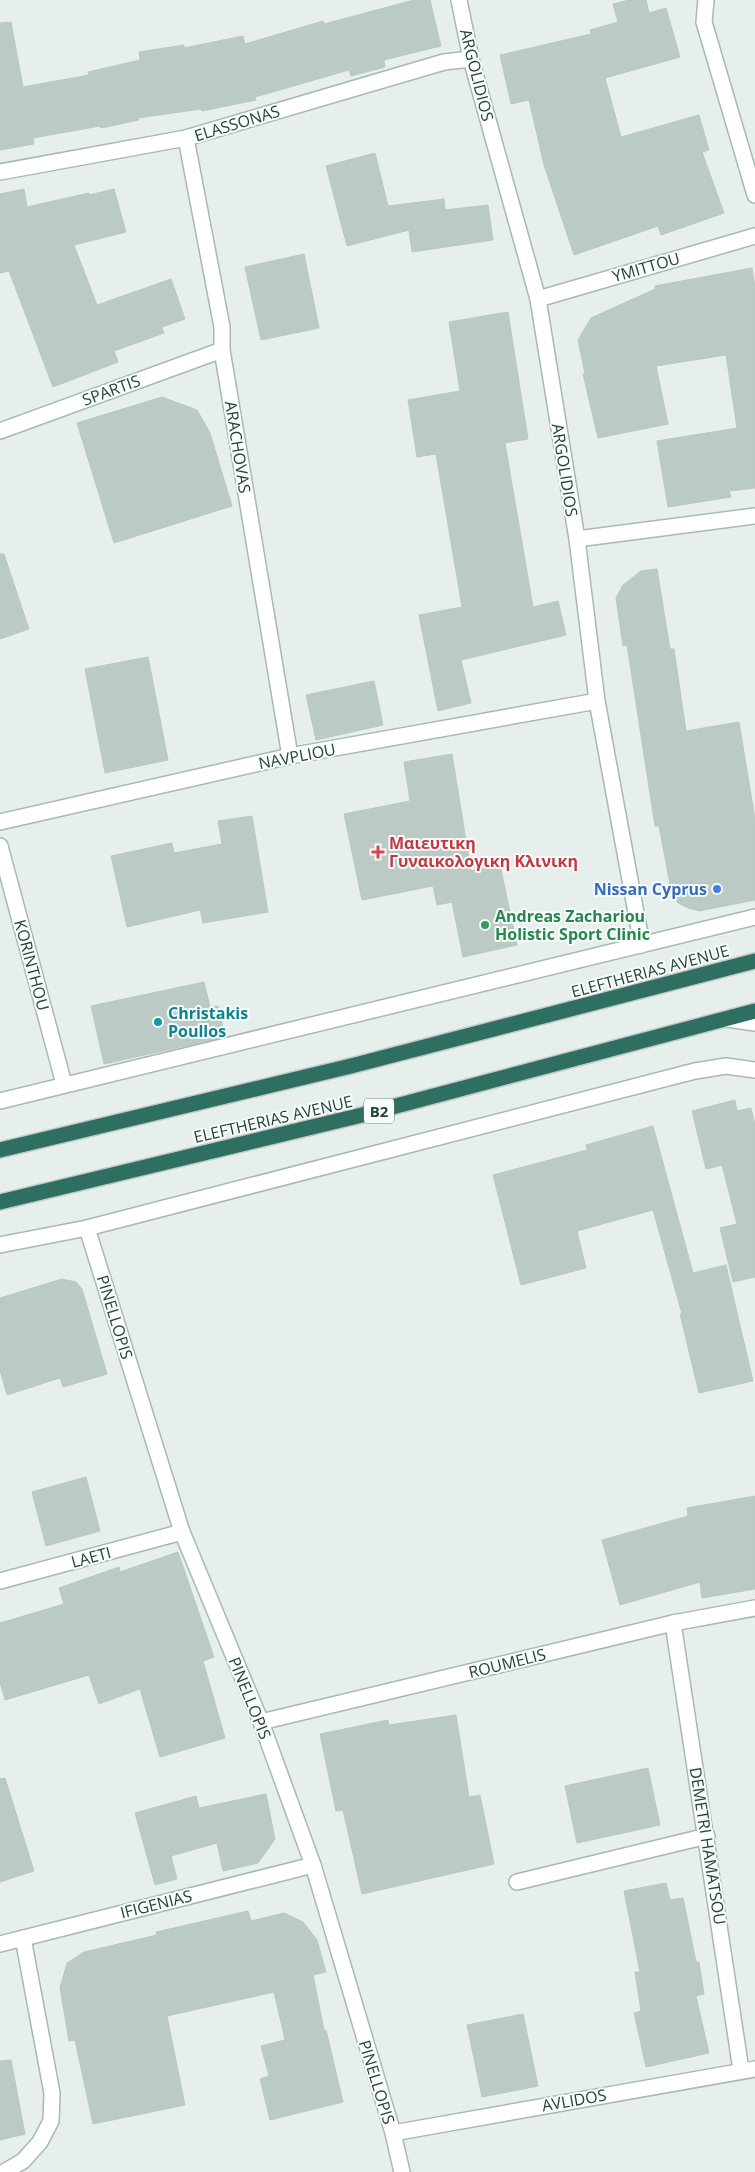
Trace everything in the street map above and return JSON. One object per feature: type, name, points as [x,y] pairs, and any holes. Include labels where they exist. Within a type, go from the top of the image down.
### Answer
[{"type":"highway","name":"ELEFTHERIAS AVENUE","points":[[0,1150],[351,1066],[755,961]]},
{"type":"highway","name":"ELEFTHERIAS AVENUE","points":[[0,1202],[362,1115],[755,1011]]},
{"type":"street","name":"ARGOLIDIOS","points":[[459,0],[471,59],[538,298],[576,539],[597,701],[642,945]]},
{"type":"street","points":[[706,0],[704,22],[755,195]]},
{"type":"street","name":"ELASSONAS","points":[[0,172],[186,138],[444,62],[471,59]]},
{"type":"street","name":"ARACHOVAS","points":[[186,138],[222,327],[222,350],[290,756]]},
{"type":"street","name":"YMITTOU","points":[[538,298],[755,236]]},
{"type":"street","name":"SPARTIS","points":[[0,431],[222,350]]},
{"type":"street","points":[[576,539],[755,516]]},
{"type":"street","name":"NAVPLIOU","points":[[0,822],[290,756],[597,701]]},
{"type":"street","name":"KORINTHOU","points":[[0,846],[64,1084]]},
{"type":"street","points":[[0,1101],[755,917]]},
{"type":"street","points":[[725,1018],[755,1022]]},
{"type":"street","points":[[0,1246],[87,1228],[695,1071],[726,1066],[755,1070]]},
{"type":"street","name":"PINELLOPIS","points":[[87,1228],[182,1532],[261,1722],[313,1865],[402,2172]]},
{"type":"street","name":"LAETI","points":[[0,1581],[182,1532]]},
{"type":"street","name":"ROUMELIS","points":[[261,1722],[674,1623],[755,1608]]},
{"type":"street","name":"DEMETRI HAMATSOU","points":[[674,1623],[706,1836],[748,2069]]},
{"type":"street","points":[[517,1882],[706,1836]]},
{"type":"street","name":"IFIGENIAS","points":[[0,1944],[313,1865]]},
{"type":"street","points":[[4,2172],[23,2161],[40,2142],[50,2121],[52,2093],[23,1938]]},
{"type":"street","name":"AVLIDOS","points":[[392,2133],[748,2069]]},
{"type":"building","points":[[414,0],[430,0],[441,46],[384,60],[385,67],[351,76],[349,70],[255,97],[256,100],[202,111],[201,109],[138,118],[139,120],[101,128],[100,126],[33,138],[34,144],[0,150],[0,23],[11,22],[23,87],[89,75],[88,72],[140,60],[139,52],[184,45],[184,48],[243,36],[245,44],[323,21],[324,24]]},
{"type":"building","points":[[629,0],[646,0],[649,13],[666,8],[680,57],[605,78],[621,137],[699,115],[709,150],[702,152],[724,213],[661,235],[658,226],[574,255],[544,165],[529,100],[511,104],[500,55],[591,34],[590,30],[618,22],[613,4]]},
{"type":"building","points":[[375,153],[388,206],[444,199],[445,210],[488,205],[493,240],[412,252],[409,230],[347,246],[326,166]]},
{"type":"building","points":[[24,189],[27,207],[114,189],[126,232],[74,245],[97,305],[171,279],[185,319],[162,327],[164,333],[114,351],[118,362],[53,387],[9,271],[0,273],[0,194]]},
{"type":"building","points":[[304,254],[319,328],[261,340],[245,267]]},
{"type":"building","points":[[752,268],[755,288],[755,488],[729,491],[731,497],[668,507],[657,441],[737,428],[726,355],[656,366],[668,424],[598,438],[583,374],[585,374],[578,340],[591,318],[655,289],[655,286]]},
{"type":"building","points":[[508,312],[528,439],[505,443],[533,607],[558,601],[566,635],[461,660],[471,703],[438,711],[419,615],[462,607],[436,454],[417,457],[408,400],[460,391],[449,322]]},
{"type":"building","points":[[162,397],[197,410],[210,433],[232,506],[114,543],[77,423]]},
{"type":"building","points":[[0,554],[4,554],[29,629],[0,639]]},
{"type":"building","points":[[657,569],[670,649],[674,649],[686,731],[739,722],[755,819],[755,900],[699,911],[678,903],[672,895],[659,826],[655,826],[627,645],[623,646],[616,598],[623,585],[641,571]]},
{"type":"building","points":[[148,657],[168,760],[105,773],[85,669]]},
{"type":"building","points":[[374,681],[383,725],[316,740],[306,695]]},
{"type":"building","points":[[452,754],[471,871],[500,865],[517,945],[463,957],[452,902],[437,905],[433,886],[362,900],[344,814],[410,801],[404,762]]},
{"type":"building","points":[[252,816],[268,912],[203,923],[200,910],[127,927],[111,856],[172,843],[174,853],[222,844],[218,821]]},
{"type":"building","name":"Christakis Poullos","points":[[204,982],[210,1007],[218,1006],[225,1037],[104,1064],[91,1006]]},
{"type":"building","points":[[735,1100],[737,1111],[751,1108],[755,1124],[755,1277],[733,1282],[720,1228],[737,1224],[722,1165],[706,1169],[692,1111]]},
{"type":"building","points":[[653,1126],[693,1273],[726,1265],[753,1381],[699,1393],[680,1314],[682,1314],[653,1210],[577,1231],[586,1268],[521,1285],[493,1175],[587,1150],[586,1145]]},
{"type":"building","points":[[62,1279],[76,1282],[82,1289],[107,1374],[63,1387],[60,1378],[7,1395],[0,1370],[0,1298]]},
{"type":"building","points":[[86,1477],[100,1531],[46,1546],[32,1492]]},
{"type":"building","points":[[755,1496],[755,1589],[702,1598],[700,1582],[620,1605],[602,1540],[688,1516],[687,1508]]},
{"type":"building","points":[[178,1552],[214,1657],[203,1661],[225,1738],[160,1757],[140,1689],[99,1704],[89,1675],[5,1700],[0,1682],[0,1623],[64,1604],[59,1588],[119,1567],[120,1572]]},
{"type":"building","points":[[456,1715],[469,1797],[480,1795],[494,1864],[362,1894],[343,1810],[336,1811],[320,1734],[388,1720],[389,1725]]},
{"type":"building","points":[[648,1768],[660,1825],[577,1843],[565,1786]]},
{"type":"building","points":[[5,1778],[34,1871],[0,1882],[0,1779]]},
{"type":"building","points":[[266,1794],[275,1839],[258,1863],[223,1871],[217,1843],[171,1856],[177,1879],[155,1885],[135,1813],[196,1796],[199,1808]]},
{"type":"building","points":[[666,1883],[670,1900],[683,1898],[696,1962],[699,1962],[704,1994],[696,1996],[709,2053],[646,2067],[634,2013],[641,2011],[635,1972],[640,1972],[624,1891]]},
{"type":"building","points":[[248,1911],[251,1921],[284,1913],[303,1922],[317,1940],[326,1972],[313,1975],[324,2030],[326,2030],[343,2102],[270,2120],[260,2079],[269,2076],[261,2046],[285,2040],[274,1992],[167,2016],[185,2105],[93,2124],[75,2040],[69,2041],[60,1988],[67,1963],[84,1952],[157,1935],[156,1932]]},
{"type":"building","points":[[523,2014],[538,2086],[482,2097],[467,2025]]},
{"type":"building","points":[[11,2060],[25,2134],[0,2140],[0,2061]]},
{"type":"place","name":"Μαιευτικη Γυναικολογικη Κλινικη","points":[[378,852]]},
{"type":"place","name":"Nissan Cyprus","points":[[717,889]]},
{"type":"place","name":"Andreas Zachariou Holistic Sport Clinic","points":[[485,925]]},
{"type":"place","name":"Christakis Poullos","points":[[158,1022]]}]
